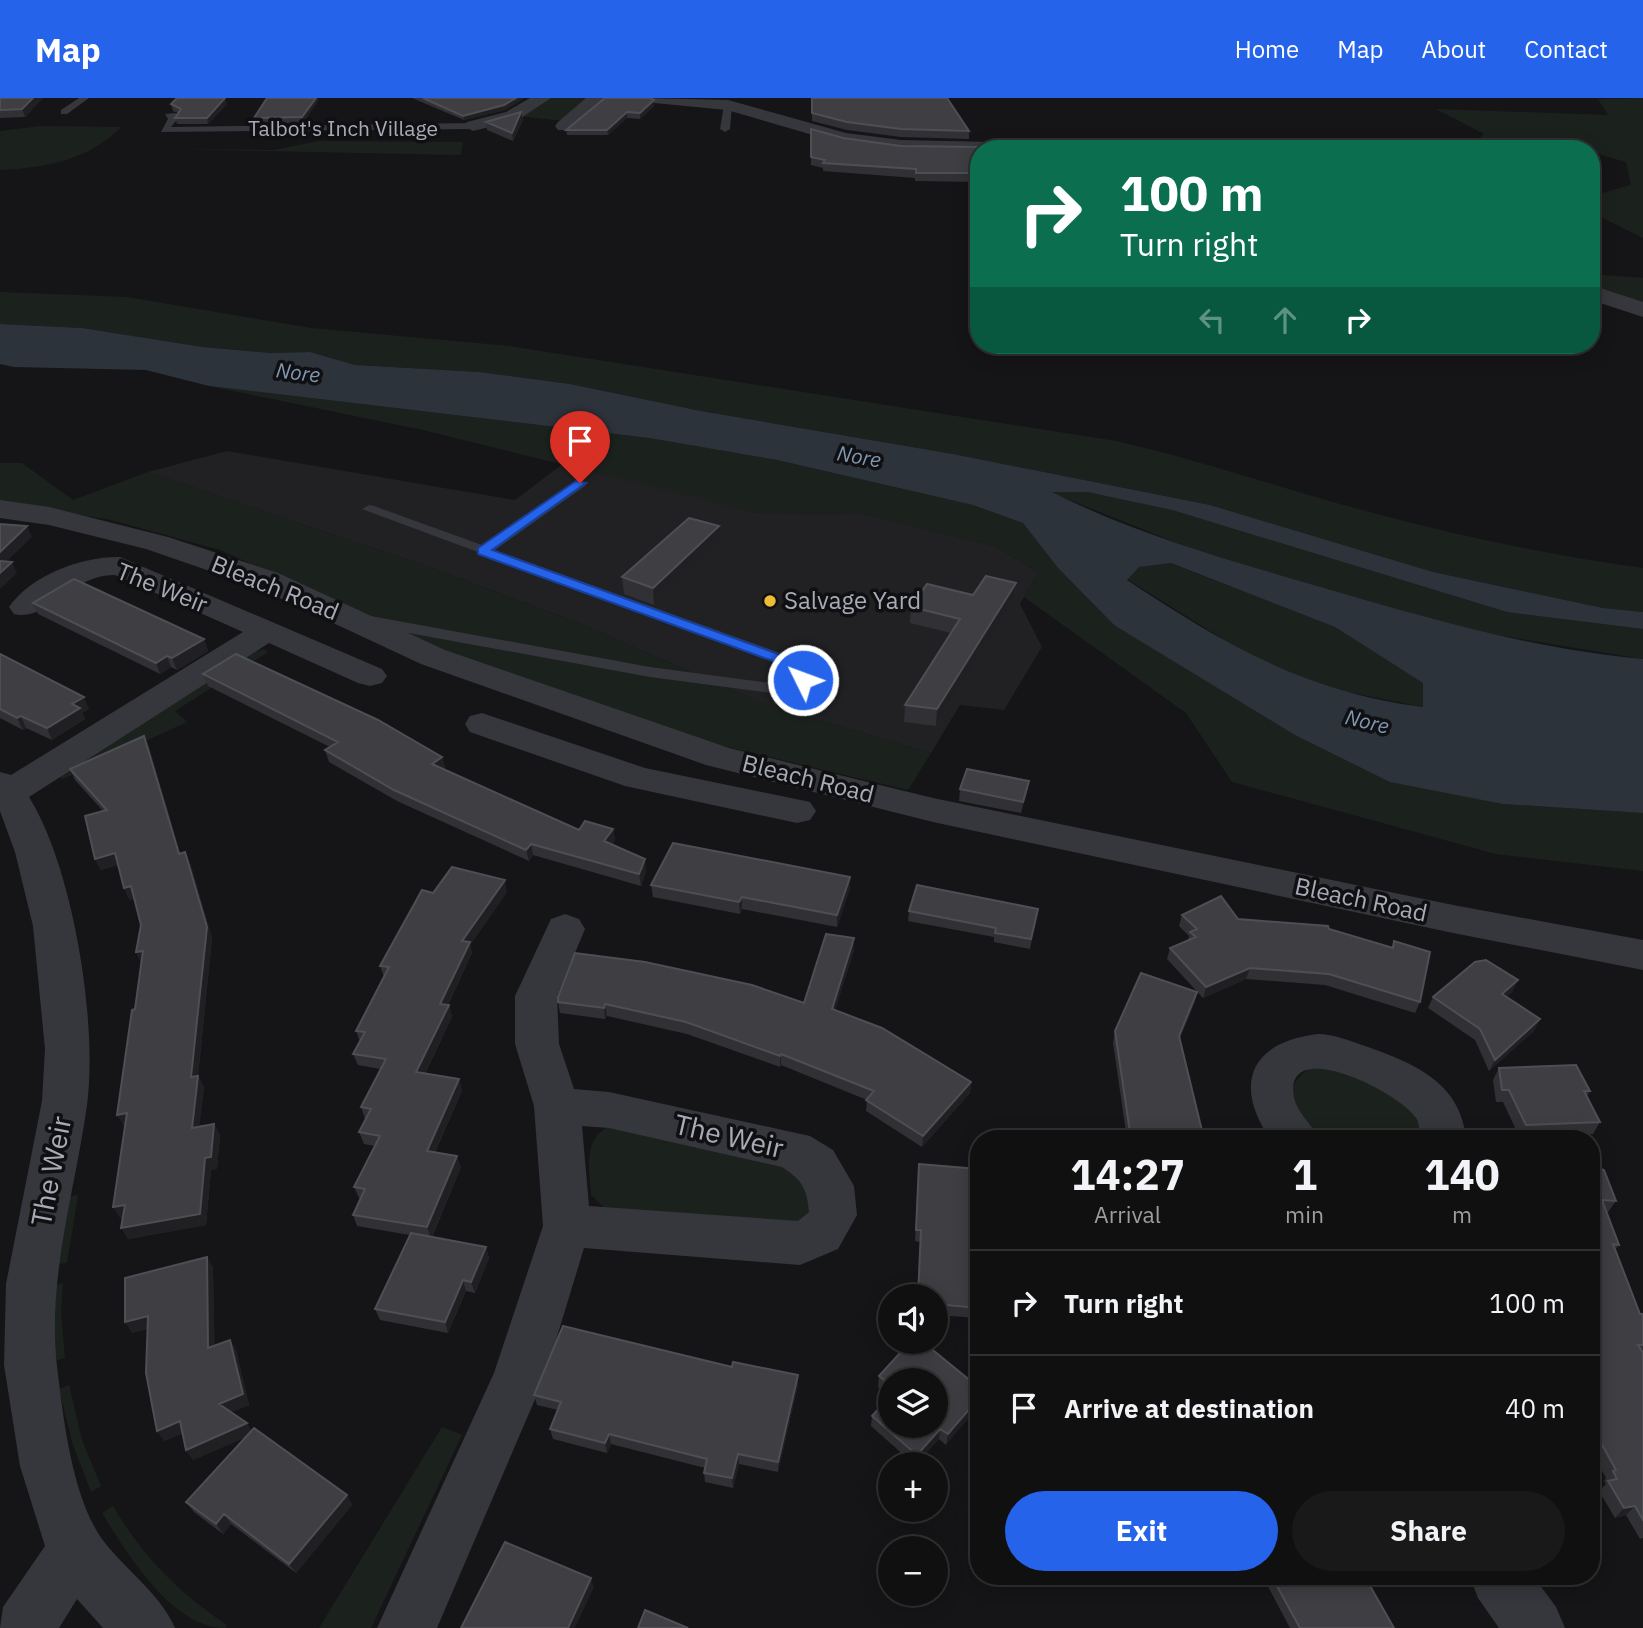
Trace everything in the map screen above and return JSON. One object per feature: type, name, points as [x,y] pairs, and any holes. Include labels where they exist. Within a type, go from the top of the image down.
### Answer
[{"type":"street","name":"Talbot's Inch Village","points":[[473,126],[512,116],[542,98]]},
{"type":"street","points":[[564,126],[597,98]]},
{"type":"street","points":[[654,98],[728,105],[844,138],[901,146],[970,147]]},
{"type":"street","points":[[728,105],[762,98]]},
{"type":"street","points":[[1600,295],[1643,310]]},
{"type":"street","name":"Bleach Road","points":[[0,509],[49,516],[157,543],[267,580],[433,657],[719,757],[933,810],[1453,919],[1643,955]]},
{"type":"street","name":"The Weir","points":[[25,607],[71,575],[95,564],[120,566],[370,676]]},
{"type":"street","name":"The Weir","points":[[145,1628],[76,1550],[63,1519],[45,1451],[29,1363],[29,1311],[36,1250],[65,1100],[65,1019],[48,899],[35,855],[5,789],[265,632]]},
{"type":"street","points":[[482,724],[638,778],[797,811]]},
{"type":"street","points":[[638,778],[674,742]]},
{"type":"street","points":[[407,1628],[519,1376],[567,1226],[557,1105],[537,1044],[536,996],[565,929]]},
{"type":"street","points":[[1291,1130],[1272,1099],[1271,1083],[1280,1066],[1293,1057],[1318,1051],[1393,1072],[1409,1082],[1436,1112],[1443,1130]]},
{"type":"street","name":"The Weir","points":[[557,1105],[609,1110],[794,1150],[816,1164],[830,1186],[833,1216],[821,1234],[800,1243],[567,1226]]},
{"type":"street","points":[[24,1628],[76,1550]]},
{"type":"street","points":[[1505,1585],[1535,1628]]},
{"type":"lane","points":[[64,112],[85,98]]},
{"type":"lane","points":[[725,130],[728,105]]},
{"type":"lane","name":"Talbot's Inch Village","points":[[168,116],[175,116],[164,130],[450,129],[473,126]]},
{"type":"lane","points":[[483,551],[580,483]]},
{"type":"lane","points":[[346,617],[650,672],[779,689],[803,680],[799,666],[369,509]]},
{"type":"shaded area","points":[[548,98],[591,98],[565,121],[518,116],[541,105]]},
{"type":"shaded area","points":[[1643,98],[1643,238],[1600,216],[1600,194],[1631,185],[1626,162],[1600,155],[1600,140],[1478,140],[1484,134],[1436,109],[1608,115],[1598,99]]},
{"type":"shaded area","points":[[41,126],[121,127],[81,155],[50,164],[0,170],[0,131]]},
{"type":"shaded area","points":[[319,141],[463,142],[461,155],[173,149],[274,150]]},
{"type":"shaded area","points":[[1600,275],[1643,278],[1643,306],[1600,291]]},
{"type":"shaded area","points":[[0,292],[127,297],[311,328],[509,346],[1116,441],[1443,530],[1543,552],[1643,568],[1643,612],[1603,608],[1433,572],[1210,505],[953,454],[701,411],[570,384],[479,372],[355,365],[310,352],[271,353],[203,347],[82,328],[0,324]]},
{"type":"shaded area","points":[[209,386],[649,438],[777,460],[973,505],[1023,523],[1058,568],[1114,625],[1503,804],[1643,813],[1643,871],[1496,854],[1232,782],[1186,713],[1024,597],[1039,572],[995,546],[865,514],[758,513],[423,430]]},
{"type":"shaded area","name":"Salvage Yard","points":[[227,451],[515,500],[564,463],[758,513],[865,514],[995,546],[1039,572],[1020,604],[1042,647],[1004,710],[960,705],[931,753],[767,705],[576,622],[432,568],[148,472]]},
{"type":"shaded area","points":[[0,463],[22,463],[73,500],[148,472],[432,568],[576,622],[767,705],[931,753],[908,790],[690,738],[445,652],[220,550],[111,520],[0,502]]},
{"type":"shaded area","points":[[1050,492],[1087,492],[1172,510],[1507,612],[1643,629],[1643,659],[1485,633],[1404,612],[1197,551]]},
{"type":"shaded area","points":[[1170,563],[1335,627],[1423,683],[1423,707],[1333,689],[1255,659],[1127,579],[1138,567]]},
{"type":"shaded area","points":[[264,649],[268,652],[175,711],[187,722],[63,779],[58,777],[252,653]]},
{"type":"shaded area","points":[[1325,1064],[1399,1086],[1422,1130],[1312,1130],[1296,1109],[1290,1094],[1296,1082],[1312,1068]]},
{"type":"shaded area","points":[[612,1125],[804,1171],[813,1224],[608,1211],[591,1195],[589,1164],[596,1137]]},
{"type":"shaded area","points":[[78,1195],[67,1263],[57,1264],[68,1197]]},
{"type":"shaded area","points":[[63,1283],[61,1311],[65,1358],[54,1361],[54,1285]]},
{"type":"shaded area","points":[[69,1385],[82,1440],[101,1486],[91,1492],[73,1445],[59,1389]]},
{"type":"shaded area","points":[[442,1427],[462,1435],[371,1628],[319,1628]]},
{"type":"shaded area","points":[[113,1506],[150,1558],[177,1586],[227,1625],[225,1628],[206,1625],[187,1616],[153,1586],[102,1513]]},
{"type":"water","name":"Nore","points":[[0,324],[82,328],[203,347],[271,353],[310,352],[355,365],[479,372],[570,384],[701,411],[953,454],[1210,505],[1433,572],[1603,608],[1643,612],[1643,629],[1507,612],[1172,510],[1087,492],[1052,492],[1116,521],[1182,545],[1397,609],[1519,640],[1643,659],[1643,813],[1503,804],[1390,782],[1295,735],[1114,625],[1058,568],[1023,523],[973,505],[777,460],[649,438],[209,386],[146,370],[14,367],[0,364]],"holes":[[[1171,563],[1335,627],[1423,683],[1423,707],[1341,690],[1267,662],[1198,625],[1127,580],[1139,567]]]},
{"type":"building","points":[[0,98],[33,98],[22,109],[0,110]]},
{"type":"building","points":[[177,98],[225,98],[207,118],[175,118],[181,109],[171,104]]},
{"type":"building","points":[[267,98],[316,98],[302,117],[254,118]]},
{"type":"building","points":[[423,98],[516,98],[504,105],[463,116]]},
{"type":"building","points":[[605,98],[654,100],[640,113],[627,112],[607,130],[566,130]]},
{"type":"building","points":[[812,98],[947,98],[969,131],[901,129],[847,122],[812,113]]},
{"type":"building","points":[[521,112],[512,133],[486,122]]},
{"type":"building","points":[[811,129],[843,138],[901,146],[970,147],[970,173],[916,173],[916,169],[823,163],[825,160],[811,157]]},
{"type":"building","points":[[689,518],[719,526],[653,588],[622,577]]},
{"type":"building","points":[[0,524],[27,526],[0,552]]},
{"type":"building","points":[[0,561],[12,562],[0,573]]},
{"type":"building","points":[[986,576],[1016,583],[937,709],[905,705],[960,619],[911,607],[927,584],[973,595]]},
{"type":"building","points":[[74,579],[204,639],[172,658],[167,656],[156,663],[33,603]]},
{"type":"building","points":[[0,654],[84,697],[72,704],[80,708],[47,728],[0,709]]},
{"type":"building","points":[[236,654],[378,720],[442,757],[432,764],[579,830],[585,821],[613,829],[604,841],[645,859],[639,874],[531,844],[526,850],[394,790],[325,750],[338,742],[203,674]]},
{"type":"building","points":[[144,736],[179,854],[185,852],[207,927],[191,1077],[198,1076],[192,1128],[214,1124],[211,1157],[205,1158],[200,1214],[121,1228],[125,1205],[113,1207],[127,1113],[117,1115],[143,951],[136,952],[141,925],[131,886],[124,888],[115,853],[95,859],[85,816],[107,810],[70,769]]},
{"type":"building","points":[[967,769],[1029,781],[1023,802],[960,789]]},
{"type":"building","points":[[673,843],[850,877],[837,915],[742,897],[739,902],[651,885]]},
{"type":"building","points":[[452,867],[505,880],[462,941],[470,942],[440,1004],[449,1005],[416,1072],[459,1079],[427,1151],[457,1156],[427,1227],[353,1215],[365,1189],[354,1187],[380,1136],[359,1132],[371,1109],[361,1107],[386,1059],[353,1054],[365,1032],[356,1031],[389,967],[380,966],[422,890],[433,893]]},
{"type":"building","points":[[917,885],[1038,909],[1031,939],[995,933],[996,928],[909,911]]},
{"type":"building","points":[[1221,896],[1238,919],[1328,926],[1329,929],[1393,948],[1394,941],[1430,952],[1420,1002],[1329,974],[1250,968],[1206,987],[1170,948],[1196,937],[1190,932],[1197,929],[1182,915]]},
{"type":"building","points":[[826,934],[854,938],[832,1009],[882,1028],[971,1082],[923,1136],[866,1100],[874,1091],[781,1054],[780,1056],[686,1022],[605,1004],[604,1008],[558,1002],[575,953],[645,962],[752,985],[804,1003]]},
{"type":"building","points":[[1486,960],[1518,980],[1502,994],[1540,1019],[1495,1060],[1480,1029],[1433,997],[1475,962]]},
{"type":"building","points":[[1141,973],[1197,992],[1179,1036],[1202,1130],[1130,1130],[1115,1031]]},
{"type":"building","points":[[1576,1065],[1590,1091],[1584,1091],[1600,1122],[1526,1125],[1509,1090],[1502,1090],[1499,1068]]},
{"type":"building","points":[[919,1164],[970,1168],[970,1307],[948,1305],[948,1284],[919,1284],[921,1230],[916,1230]]},
{"type":"building","points":[[1600,1169],[1604,1170],[1616,1201],[1602,1200],[1619,1245],[1613,1244],[1640,1314],[1643,1314],[1643,1345],[1638,1345],[1643,1353],[1643,1520],[1635,1506],[1624,1508],[1608,1481],[1617,1479],[1613,1471],[1616,1470],[1600,1441]]},
{"type":"building","points":[[411,1233],[486,1247],[471,1282],[463,1280],[445,1322],[375,1309]]},
{"type":"building","points":[[207,1257],[208,1348],[230,1340],[243,1394],[219,1404],[247,1423],[186,1450],[180,1421],[157,1431],[146,1373],[148,1316],[125,1322],[125,1278]]},
{"type":"building","points":[[563,1326],[732,1367],[733,1362],[798,1375],[778,1462],[738,1454],[732,1478],[704,1473],[707,1459],[609,1434],[605,1443],[550,1429],[561,1402],[534,1395]]},
{"type":"building","points":[[899,1354],[938,1354],[970,1380],[970,1408],[948,1434],[948,1368],[886,1368]]},
{"type":"building","points":[[878,1409],[878,1421],[872,1416]]},
{"type":"building","points":[[254,1428],[347,1495],[289,1564],[224,1514],[216,1524],[186,1502]]},
{"type":"building","points":[[897,1438],[932,1438],[920,1452],[914,1452]]},
{"type":"building","points":[[505,1542],[591,1578],[568,1628],[461,1628]]},
{"type":"building","points":[[1276,1585],[1370,1585],[1394,1628],[1300,1628]]},
{"type":"building","points":[[645,1610],[688,1628],[638,1628]]},
{"type":"place","name":"Salvage Yard","points":[[770,601]]},
{"type":"route","points":[[580,483],[483,551],[799,666],[803,680]]}]
